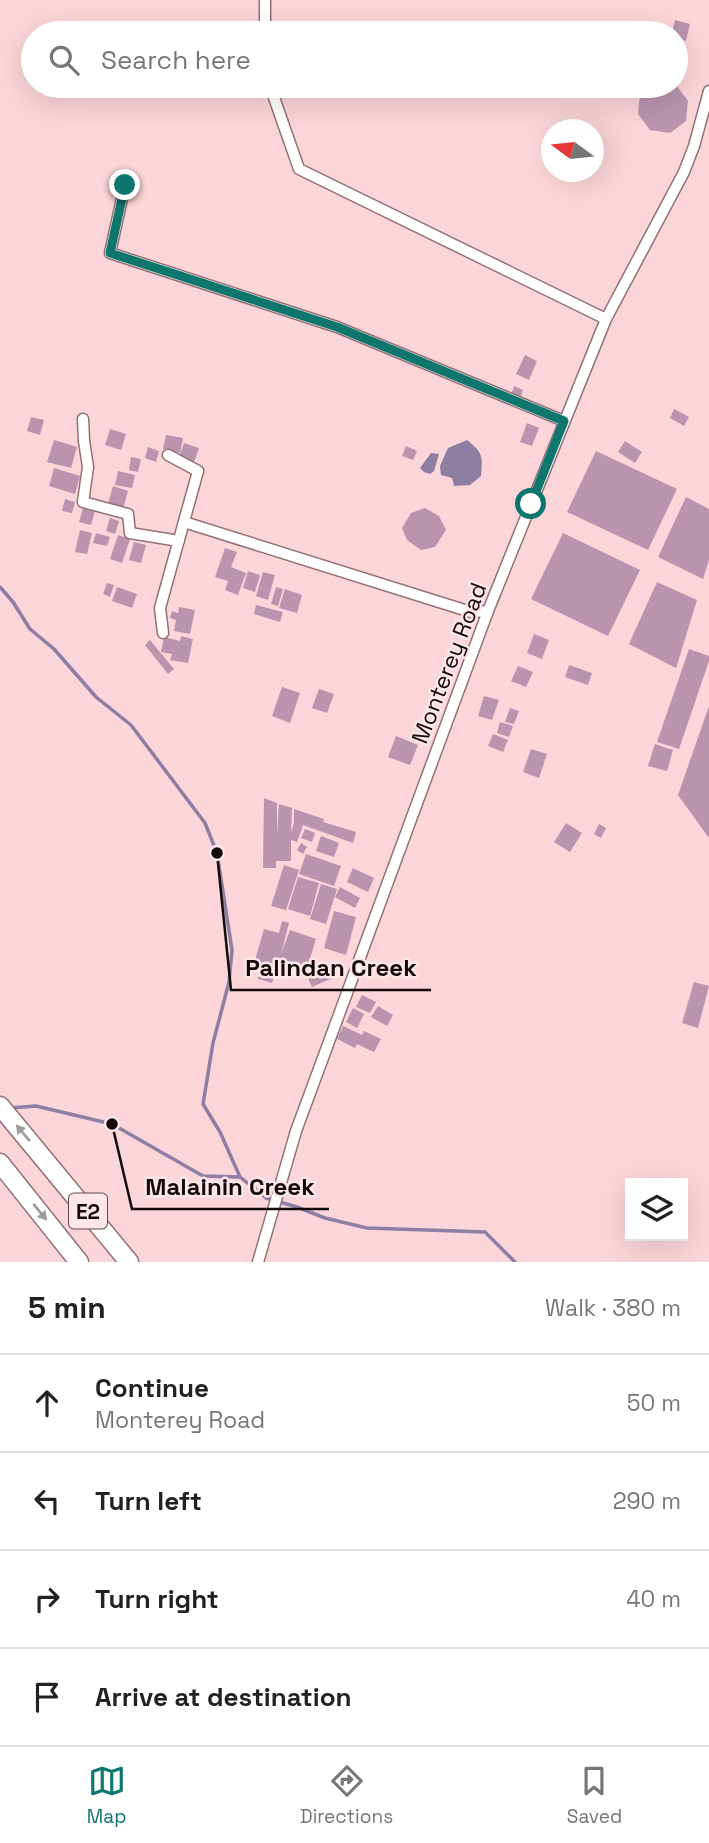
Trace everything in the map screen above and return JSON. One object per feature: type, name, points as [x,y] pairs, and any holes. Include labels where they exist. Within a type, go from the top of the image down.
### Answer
[{"type":"highway","name":"E2","points":[[0,1106],[130,1262]]},
{"type":"highway","name":"E2","points":[[0,1163],[79,1262]]},
{"type":"street","points":[[265,0],[265,21]]},
{"type":"street","name":"Monterey Road","points":[[258,1262],[296,1131],[488,611],[606,319],[684,172],[709,91]]},
{"type":"street","points":[[274,98],[299,169],[606,319]]},
{"type":"street","points":[[125,185],[110,253],[337,327],[564,421]]},
{"type":"street","points":[[83,419],[88,467],[83,502],[128,514],[130,533],[179,541]]},
{"type":"street","points":[[163,633],[160,608],[198,471],[168,456]]},
{"type":"street","points":[[184,522],[471,612],[488,611]]},
{"type":"shaded area","points":[[467,440],[481,455],[481,476],[470,485],[454,486],[452,478],[441,475],[440,466],[448,448]]},
{"type":"shaded area","points":[[431,453],[439,454],[434,471],[430,474],[420,468]]},
{"type":"building","points":[[640,98],[686,98],[688,101],[686,121],[670,133],[650,130],[638,114]]},
{"type":"building","points":[[525,355],[537,361],[529,380],[516,374]]},
{"type":"building","points":[[514,386],[523,390],[519,401],[510,398]]},
{"type":"building","points":[[674,409],[689,417],[684,426],[670,418]]},
{"type":"building","points":[[31,417],[44,420],[40,435],[27,431]]},
{"type":"building","points":[[527,423],[539,428],[532,446],[520,442]]},
{"type":"building","points":[[110,429],[126,434],[121,450],[105,445]]},
{"type":"building","points":[[166,435],[183,438],[180,453],[163,449]]},
{"type":"building","points":[[54,440],[77,447],[71,468],[47,462]]},
{"type":"building","points":[[625,441],[642,452],[635,463],[618,452]]},
{"type":"building","points":[[184,443],[199,448],[193,465],[178,460]]},
{"type":"building","points":[[406,446],[417,451],[413,460],[402,456]]},
{"type":"building","points":[[148,447],[159,451],[156,462],[145,458]]},
{"type":"building","points":[[596,451],[677,489],[648,550],[567,512]]},
{"type":"building","points":[[131,457],[141,459],[138,472],[129,470]]},
{"type":"building","points":[[54,468],[80,476],[75,494],[49,486]]},
{"type":"building","points":[[118,471],[135,475],[132,488],[115,485]]},
{"type":"building","points":[[113,486],[128,491],[123,509],[108,504]]},
{"type":"building","points":[[686,497],[709,509],[709,560],[703,579],[658,557]]},
{"type":"building","points":[[65,499],[75,502],[72,513],[62,511]]},
{"type":"building","points":[[83,508],[95,511],[91,525],[79,522]]},
{"type":"building","points":[[425,508],[439,516],[446,530],[435,547],[421,550],[407,540],[402,528],[411,513]]},
{"type":"building","points":[[110,518],[119,521],[115,534],[106,531]]},
{"type":"building","points":[[80,530],[92,533],[87,554],[75,552]]},
{"type":"building","points":[[96,533],[110,537],[107,546],[93,543]]},
{"type":"building","points":[[563,533],[640,570],[608,636],[531,599]]},
{"type":"building","points":[[118,535],[130,539],[122,563],[110,559]]},
{"type":"building","points":[[134,542],[146,545],[141,563],[129,560]]},
{"type":"building","points":[[225,548],[237,552],[231,567],[246,573],[238,595],[225,590],[228,581],[215,577]]},
{"type":"building","points":[[248,571],[260,575],[255,592],[243,588]]},
{"type":"building","points":[[263,572],[275,575],[268,600],[256,596]]},
{"type":"building","points":[[657,582],[697,600],[676,668],[629,644]]},
{"type":"building","points":[[107,583],[114,585],[110,597],[103,594]]},
{"type":"building","points":[[117,587],[137,594],[132,608],[112,601]]},
{"type":"building","points":[[276,587],[283,589],[278,606],[271,604]]},
{"type":"building","points":[[285,589],[302,595],[297,613],[279,608]]},
{"type":"building","points":[[256,605],[283,612],[280,622],[254,614]]},
{"type":"building","points":[[179,607],[195,610],[190,634],[174,631],[176,620],[170,618],[172,611],[178,613]]},
{"type":"building","points":[[534,634],[549,640],[542,659],[527,653]]},
{"type":"building","points":[[181,636],[193,639],[188,663],[170,660],[172,654],[161,652],[164,637],[180,641]]},
{"type":"building","points":[[150,640],[174,669],[168,674],[145,645]]},
{"type":"building","points":[[689,649],[709,656],[709,661],[679,749],[657,742]]},
{"type":"building","points":[[569,665],[592,673],[588,685],[565,677]]},
{"type":"building","points":[[518,666],[533,672],[526,687],[511,681]]},
{"type":"building","points":[[282,687],[300,693],[290,723],[272,716]]},
{"type":"building","points":[[319,689],[334,694],[327,713],[312,708]]},
{"type":"building","points":[[484,696],[499,700],[492,720],[478,716]]},
{"type":"building","points":[[709,706],[709,838],[678,795]]},
{"type":"building","points":[[510,708],[519,711],[514,724],[505,722]]},
{"type":"building","points":[[500,722],[513,726],[509,737],[497,733]]},
{"type":"building","points":[[493,734],[508,740],[503,752],[488,746]]},
{"type":"building","points":[[396,736],[418,745],[410,765],[388,757]]},
{"type":"building","points":[[655,744],[673,750],[667,771],[648,766]]},
{"type":"building","points":[[531,749],[547,754],[539,778],[523,772]]},
{"type":"building","points":[[264,798],[277,803],[277,834],[279,804],[292,808],[291,833],[294,809],[324,819],[323,822],[356,832],[353,843],[303,825],[297,842],[291,840],[291,861],[276,861],[276,868],[263,868]]},
{"type":"building","points":[[566,823],[582,833],[570,852],[554,842]]},
{"type":"building","points":[[599,824],[606,828],[601,838],[594,834]]},
{"type":"building","points":[[305,829],[315,833],[312,842],[301,838]]},
{"type":"building","points":[[321,836],[339,843],[334,857],[316,851]]},
{"type":"building","points":[[301,843],[307,847],[303,854],[297,850]]},
{"type":"building","points":[[306,854],[341,866],[334,886],[299,874]]},
{"type":"building","points":[[284,865],[299,870],[286,910],[271,906]]},
{"type":"building","points":[[353,868],[374,878],[368,892],[347,882]]},
{"type":"building","points":[[298,877],[319,883],[310,916],[288,909]]},
{"type":"building","points":[[321,884],[337,889],[326,924],[310,919]]},
{"type":"building","points":[[340,887],[360,898],[355,908],[335,897]]},
{"type":"building","points":[[334,911],[356,917],[346,955],[324,948]]},
{"type":"building","points":[[282,921],[289,923],[281,954],[290,930],[316,939],[307,968],[280,958],[272,983],[258,979],[261,970],[253,967],[264,929],[279,933]]},
{"type":"building","points":[[331,969],[335,977],[312,987],[308,978]]},
{"type":"building","points":[[694,982],[709,986],[698,1028],[682,1023]]},
{"type":"building","points":[[362,995],[376,1002],[370,1013],[356,1007]]},
{"type":"building","points":[[378,1006],[393,1015],[387,1026],[371,1017]]},
{"type":"building","points":[[353,1008],[364,1014],[357,1028],[346,1022]]},
{"type":"building","points":[[343,1026],[362,1035],[364,1031],[381,1039],[374,1052],[357,1044],[355,1048],[337,1039]]},
{"type":"waterway","points":[[0,587],[30,629],[54,649],[96,697],[131,725],[205,823],[217,853],[232,950],[229,982],[213,1043],[203,1104],[220,1132],[240,1177],[266,1198],[325,1218],[367,1228],[485,1232],[515,1262]]},
{"type":"waterway","points":[[10,1108],[36,1106],[112,1124],[203,1176],[240,1177]]},
{"type":"place","name":"Palindan Creek","points":[[217,853]]},
{"type":"place","name":"Malainin Creek","points":[[112,1124]]},
{"type":"route","points":[[125,185],[110,253],[337,327],[564,421],[531,504]]}]
